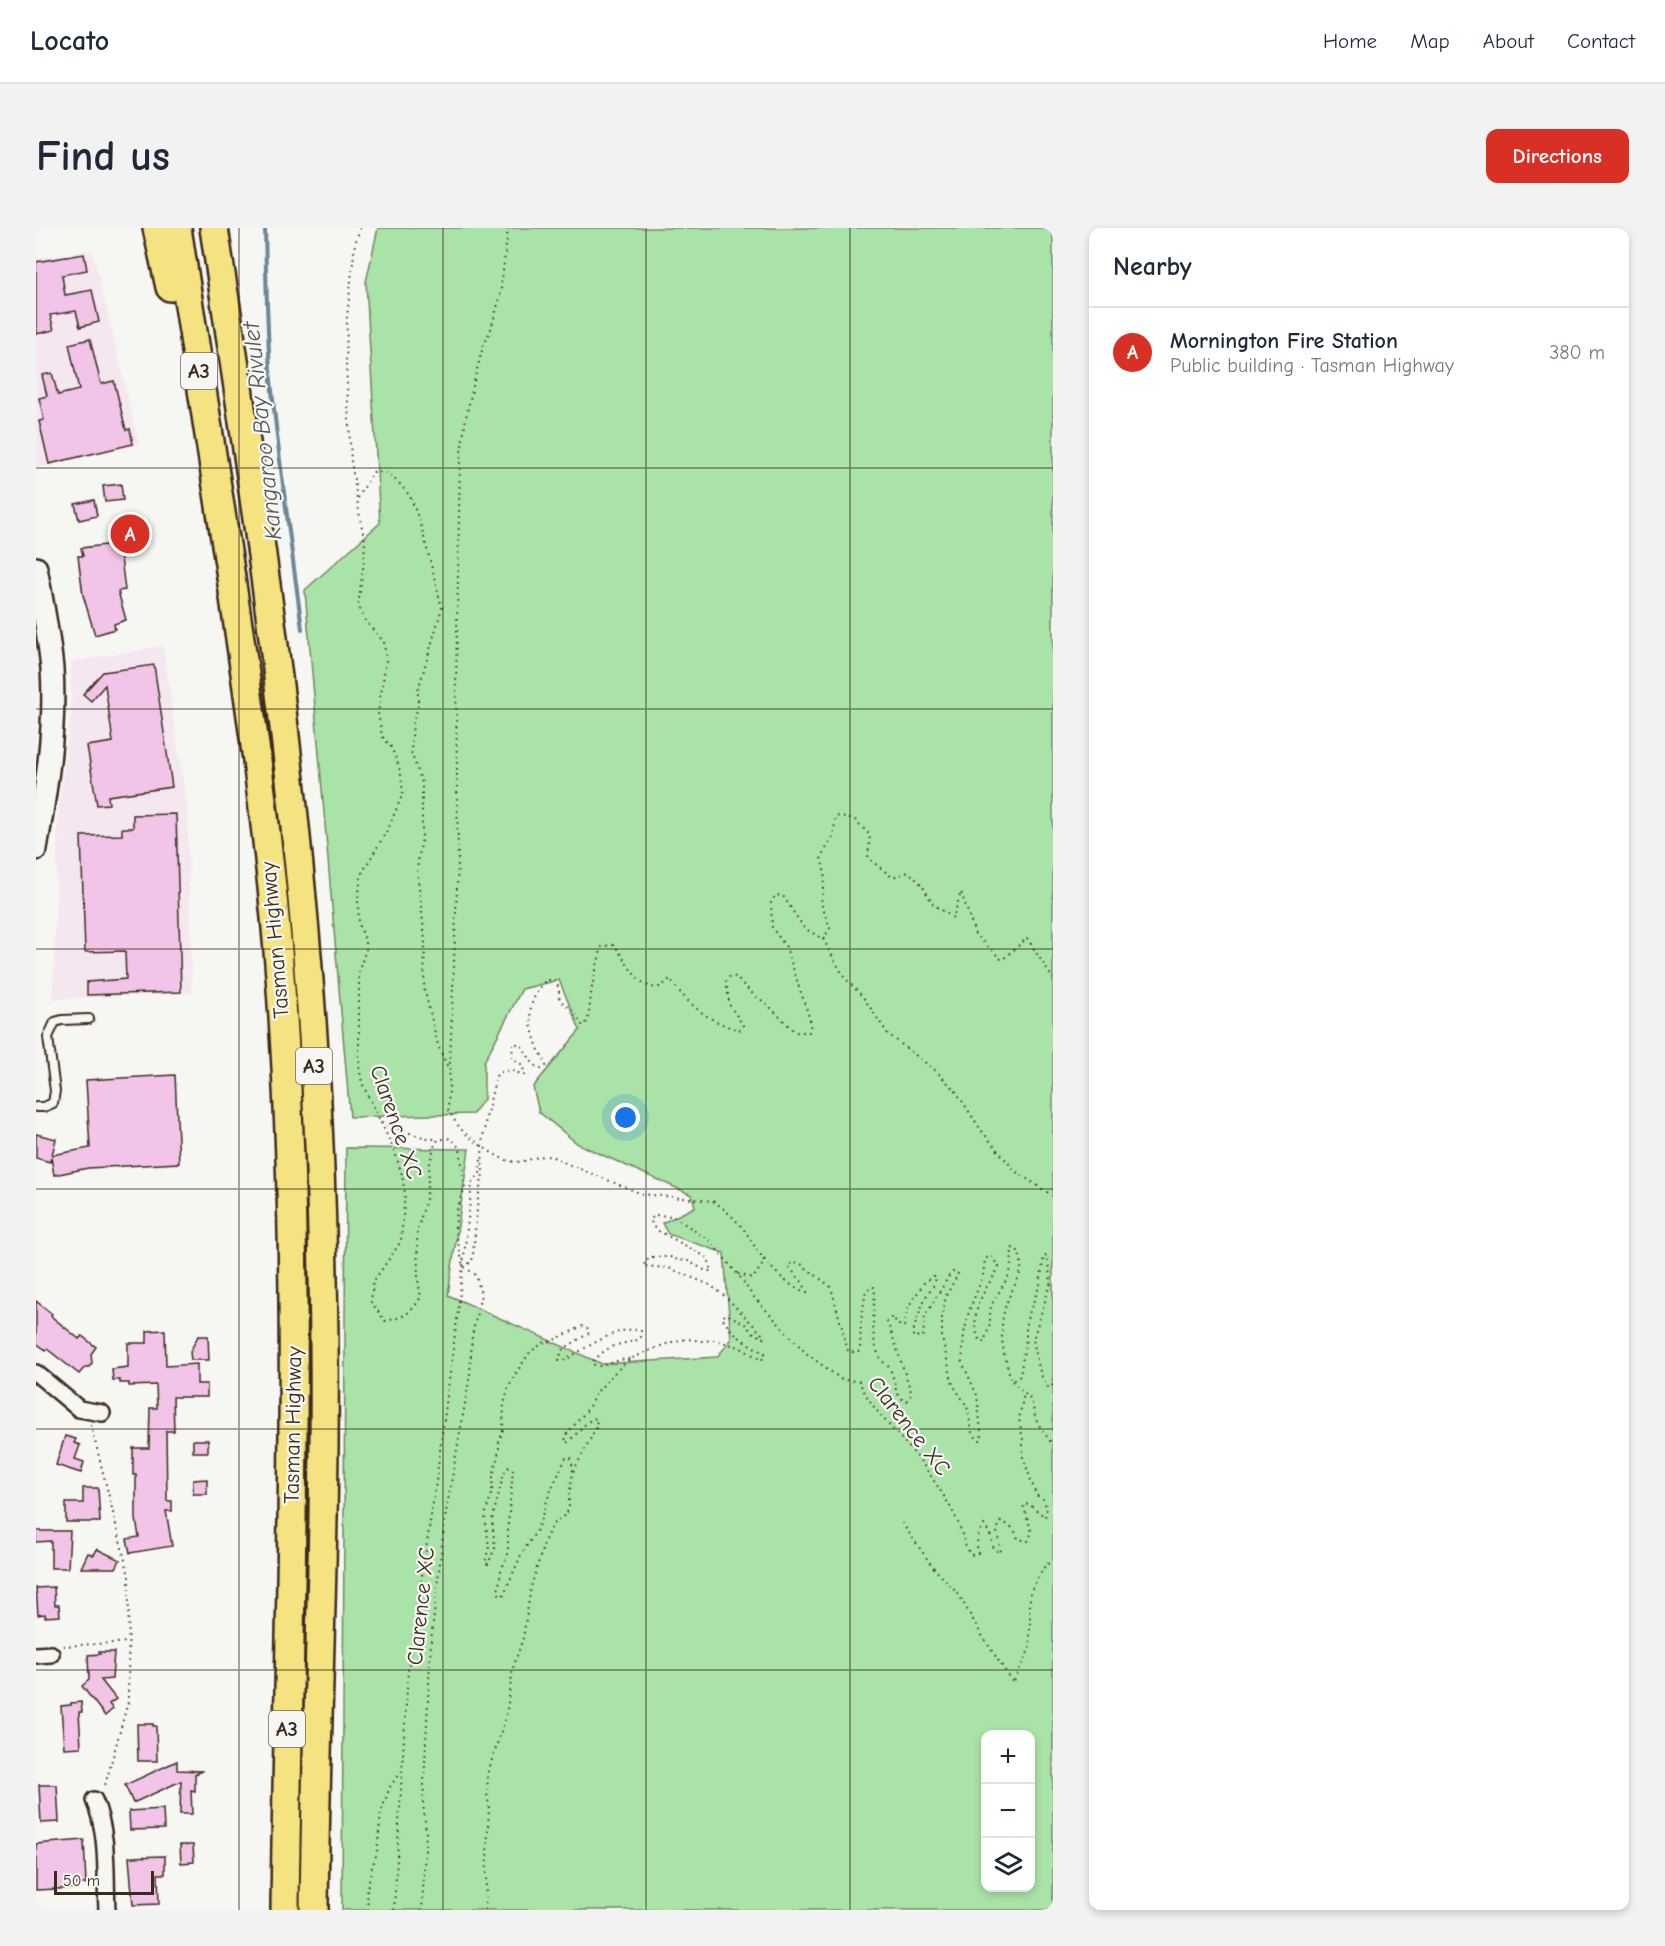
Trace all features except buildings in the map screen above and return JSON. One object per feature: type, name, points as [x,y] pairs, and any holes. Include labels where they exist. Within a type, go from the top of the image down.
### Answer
[{"type":"highway","points":[[156,228],[221,514]]},
{"type":"highway","name":"Tasman Highway","points":[[177,228],[246,676],[278,950],[287,1084],[293,1265],[294,1413],[285,1910]]},
{"type":"highway","name":"Tasman Highway","points":[[214,228],[263,558],[289,758],[313,1037],[324,1343],[314,1910]]},
{"type":"highway","points":[[225,228],[236,306],[263,558]]},
{"type":"main road","points":[[36,568],[52,669],[48,764],[36,849]]},
{"type":"street","points":[[36,1373],[79,1409],[94,1412]]},
{"type":"street","points":[[94,1800],[104,1831],[107,1910]]},
{"type":"lane","points":[[36,1107],[44,1107],[53,1103],[55,1091],[48,1037],[55,1022],[89,1019]]},
{"type":"path","name":"Clarence XC","points":[[360,228],[347,317],[346,365],[351,461],[365,540],[358,606],[366,621],[384,642],[386,661],[378,713],[382,736],[391,747],[397,761],[403,793],[389,827],[361,875],[358,902],[359,924],[366,949],[359,970],[359,1066],[362,1083],[395,1152],[405,1193],[401,1240],[373,1282],[371,1302],[385,1321],[404,1317],[421,1298],[418,1281],[417,1232],[426,1199],[430,1162],[435,1144],[438,1140],[448,1138],[460,1149],[465,1187],[457,1210],[455,1228],[463,1266],[477,1275],[482,1294],[472,1336],[470,1375],[445,1518],[431,1641],[423,1803],[426,1831],[422,1910]]},
{"type":"path","points":[[508,228],[500,297],[492,329],[483,347],[474,377],[460,460],[456,684],[458,863],[448,1110],[464,1132],[509,1161],[554,1156],[563,1162],[642,1194],[713,1201],[742,1227],[764,1258],[785,1280],[807,1292],[800,1278],[788,1266],[794,1262],[801,1264],[831,1287],[848,1351],[860,1352],[861,1321],[866,1291],[873,1286],[875,1289],[872,1311],[875,1343],[880,1358],[890,1369],[897,1393],[903,1400],[907,1401],[912,1394],[887,1322],[892,1317],[901,1327],[904,1326],[908,1307],[924,1282],[933,1276],[936,1277],[934,1287],[926,1297],[913,1330],[913,1337],[923,1336],[926,1316],[954,1271],[958,1274],[946,1296],[942,1315],[942,1338],[953,1385],[967,1406],[972,1432],[978,1440],[982,1440],[976,1395],[962,1362],[964,1334],[969,1311],[983,1276],[985,1259],[990,1256],[999,1267],[984,1292],[978,1310],[975,1327],[981,1342],[984,1342],[990,1324],[990,1310],[993,1302],[1011,1269],[1012,1248],[1017,1249],[1022,1260],[1021,1274],[1007,1302],[1002,1330],[1003,1347],[1012,1381],[1031,1400],[1036,1420],[1053,1445]]},
{"type":"path","points":[[358,499],[373,472],[386,473],[398,482],[410,496],[421,525],[442,608],[418,690],[418,707],[413,722],[411,752],[422,783],[422,837],[417,869],[425,940],[424,988],[438,1045],[449,1070]]},
{"type":"path","points":[[823,939],[830,928],[821,903],[825,874],[821,857],[833,837],[836,816],[855,820],[870,835],[868,858],[892,878],[909,872],[922,885],[932,903],[952,918],[961,892],[975,934],[1002,960],[1027,939],[1053,980]]},
{"type":"path","points":[[394,1910],[408,1670],[435,1489],[472,1183],[480,1173],[482,1144],[496,1076],[510,1070],[524,1075],[525,1073],[521,1064],[513,1058],[513,1043],[521,1045],[534,1065],[541,1069],[546,1066],[545,1059],[539,1051],[529,1011],[540,987],[546,980],[554,980],[559,988],[559,997],[562,1002],[571,1009],[583,1026],[588,1021],[592,987],[602,946],[614,945],[630,969],[640,979],[652,988],[661,987],[670,979],[687,1001],[708,1018],[738,1030],[742,1029],[743,1025],[730,1006],[726,982],[730,976],[734,976],[795,1032],[808,1032],[811,1023],[786,947],[772,927],[771,902],[776,895],[783,896],[804,928],[823,939],[844,977],[863,997],[888,1034],[936,1071],[955,1090],[981,1130],[1015,1171],[1053,1196]]},
{"type":"path","points":[[381,1123],[419,1137],[438,1140]]},
{"type":"path","points":[[463,1266],[472,1262],[474,1255],[478,1198],[483,1174],[482,1144]]},
{"type":"path","name":"Clarence XC","points":[[485,1910],[488,1772],[506,1716],[513,1668],[523,1638],[531,1587],[546,1537],[554,1523],[569,1509],[573,1472],[597,1426],[596,1418],[590,1419],[574,1438],[566,1443],[565,1436],[587,1410],[596,1393],[630,1359],[675,1341],[688,1339],[726,1343],[739,1347],[762,1360],[765,1353],[752,1347],[734,1333],[724,1321],[722,1317],[727,1314],[745,1324],[759,1336],[764,1338],[765,1336],[726,1297],[710,1285],[669,1268],[643,1266],[649,1257],[670,1257],[688,1261],[706,1271],[712,1270],[708,1258],[655,1229],[651,1220],[655,1215],[673,1216],[710,1241],[752,1295],[806,1353],[842,1380],[858,1381],[871,1404],[908,1444],[944,1496],[971,1555],[978,1553],[976,1544],[979,1531],[984,1525],[990,1534],[994,1550],[1001,1552],[997,1532],[1000,1522],[1006,1523],[1015,1530],[1018,1539],[1028,1541],[1032,1532],[1023,1505],[1029,1504],[1045,1517],[1047,1508],[1043,1499],[1036,1495],[1023,1457],[1019,1419],[1024,1394]]},
{"type":"path","points":[[1012,1381],[1020,1376],[1026,1322],[1040,1284],[1044,1256],[1047,1256],[1051,1282],[1033,1339],[1041,1375],[1048,1387],[1052,1387],[1053,1379]]},
{"type":"path","points":[[737,1273],[753,1278],[763,1264],[764,1258]]},
{"type":"path","points":[[573,1472],[571,1458],[566,1458],[550,1492],[537,1530],[521,1555],[503,1596],[498,1593],[501,1570],[508,1555],[508,1524],[513,1470],[509,1467],[504,1473],[492,1521],[495,1548],[488,1564],[484,1563],[489,1547],[485,1516],[503,1430],[504,1404],[514,1376],[530,1352],[543,1343],[583,1326],[587,1327],[589,1333],[562,1350],[559,1361],[618,1333],[628,1329],[638,1329],[641,1331],[641,1338],[629,1344],[608,1348],[592,1362],[599,1367],[612,1364],[620,1358],[630,1359]]},
{"type":"path","points":[[94,1412],[129,1576],[128,1702],[105,1787],[94,1800]]},
{"type":"path","points":[[902,1523],[933,1567],[959,1595],[1013,1683],[1030,1648],[1030,1592],[1046,1564],[1053,1563]]},
{"type":"path","points":[[43,1655],[65,1645],[129,1642]]},
{"type":"path","points":[[368,1910],[367,1889],[377,1853],[381,1812],[390,1787],[401,1770]]},
{"type":"shaded area","points":[[92,250],[139,444],[36,468],[36,259]]},
{"type":"shaded area","points":[[163,646],[187,809],[192,993],[53,999],[58,817],[71,713],[71,662]]},
{"type":"green space","points":[[378,228],[1053,228],[1053,1910],[342,1910],[346,1148],[469,1149],[448,1295],[602,1364],[717,1357],[731,1340],[724,1253],[668,1234],[662,1223],[695,1207],[692,1195],[578,1144],[539,1112],[533,1087],[580,1030],[559,980],[522,989],[484,1062],[484,1099],[473,1114],[350,1117],[305,590],[380,523],[366,282]]},
{"type":"waterway","name":"Kangaroo Bay Rivulet","points":[[265,228],[270,370],[302,629]]},
{"type":"place","name":"Mornington Fire Station","points":[[130,534]]}]
